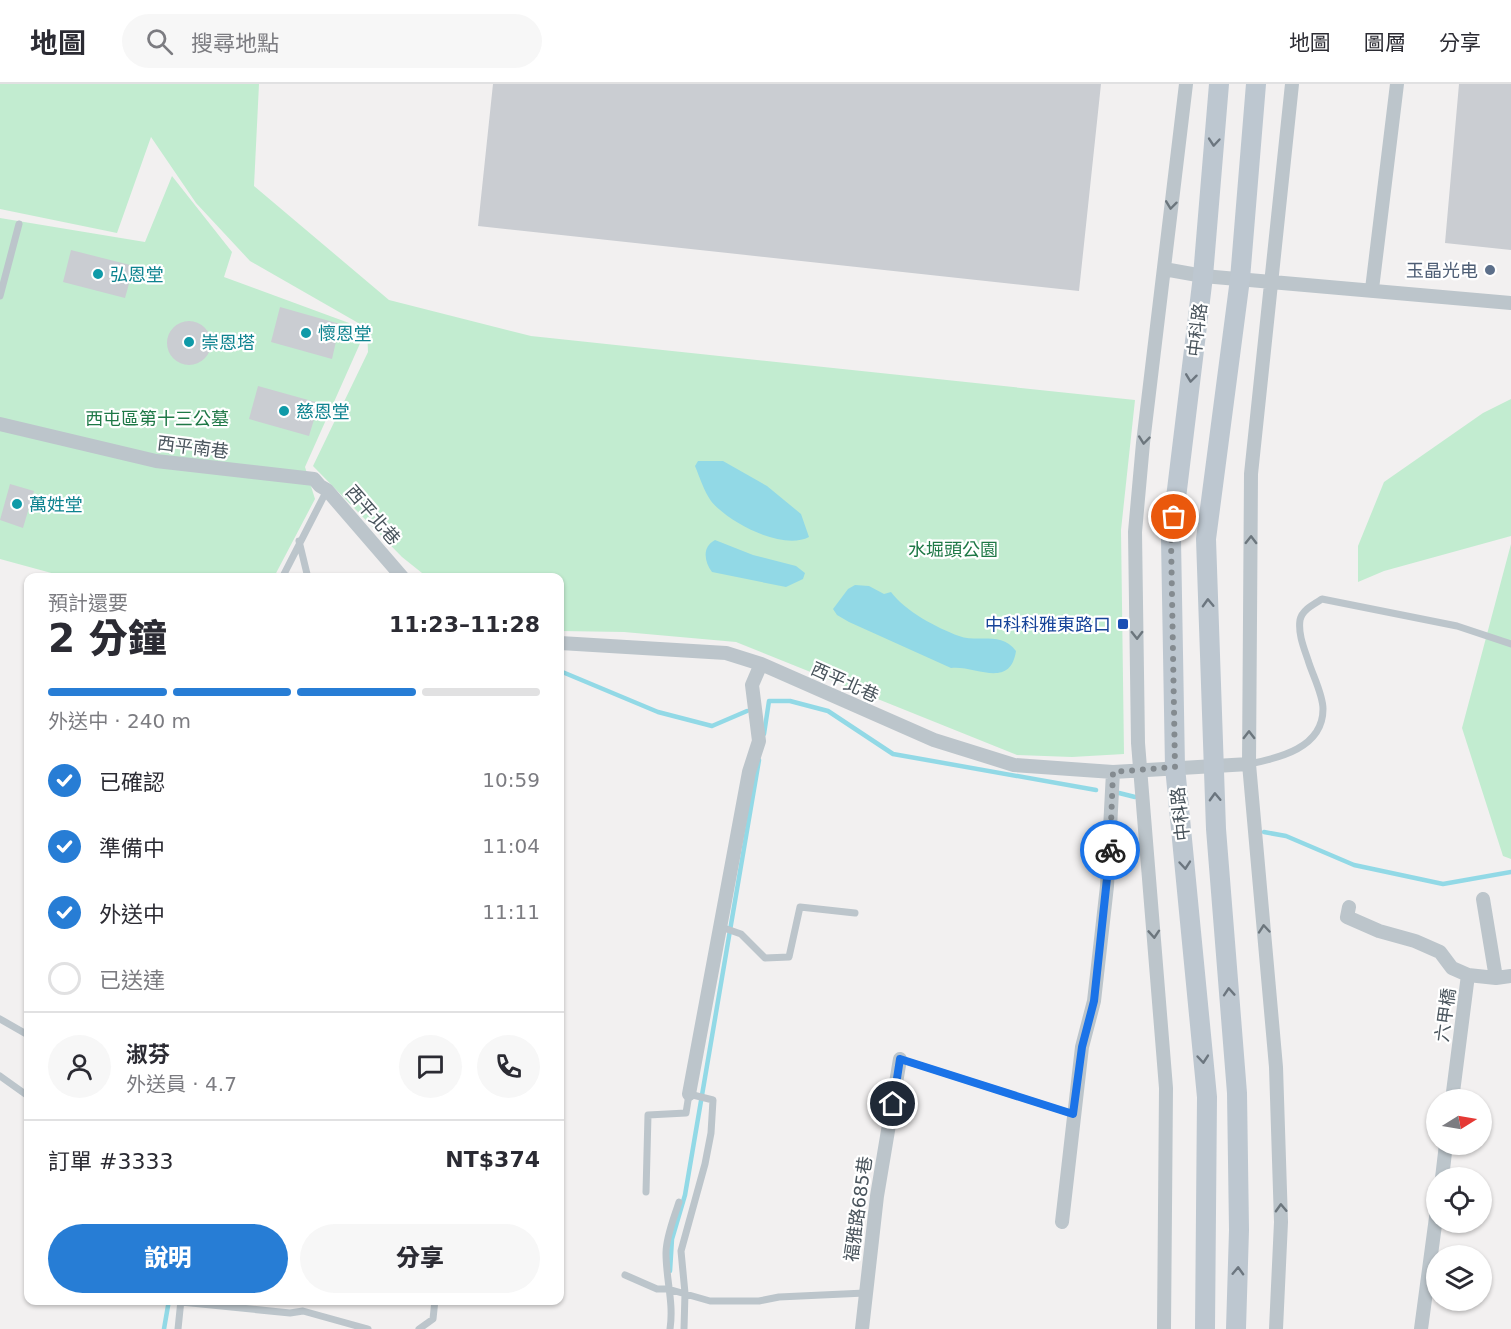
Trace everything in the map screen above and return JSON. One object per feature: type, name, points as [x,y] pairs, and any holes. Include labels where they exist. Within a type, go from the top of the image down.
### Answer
[{"type":"street","name":"中科路","points":[[1164,1329],[1166,1088],[1141,770],[1135,532],[1186,84]]},
{"type":"street","name":"中科路","points":[[1205,1329],[1207,1097],[1175,767],[1171,539],[1203,276],[1219,84]]},
{"type":"street","name":"中科路","points":[[1236,1329],[1239,1230],[1237,1093],[1216,829],[1206,539],[1240,279],[1256,84]]},
{"type":"street","points":[[1276,1329],[1281,1222],[1276,1067],[1249,764],[1251,474],[1273,282],[1292,84]]},
{"type":"street","points":[[1372,289],[1397,84]]},
{"type":"street","points":[[1164,269],[1203,276],[1372,289],[1511,303]]},
{"type":"street","name":"西平南巷","points":[[0,424],[156,461],[314,479]]},
{"type":"street","name":"西平北巷","points":[[314,479],[327,490],[399,573]]},
{"type":"street","name":"西平北巷","points":[[564,643],[726,653],[761,664],[934,740],[1014,765],[1113,772],[1249,764]]},
{"type":"street","points":[[689,1094],[749,772],[759,741],[752,685],[761,664]]},
{"type":"street","points":[[1062,1222],[1082,1047],[1094,1001],[1107,886],[1113,772]]},
{"type":"street","points":[[1483,898],[1496,978]]},
{"type":"street","name":"六甲橋","points":[[1349,907],[1347,917],[1379,931],[1415,941],[1440,952],[1452,968],[1468,975],[1453,1089]]},
{"type":"street","points":[[1468,975],[1496,978],[1511,976]]},
{"type":"street","name":"福雅路685巷","points":[[862,1329],[877,1196],[900,1059]]},
{"type":"street","points":[[1421,1329],[1434,1233]]},
{"type":"lane","points":[[0,296],[19,224]]},
{"type":"lane","points":[[284,573],[327,490]]},
{"type":"lane","points":[[299,541],[307,573]]},
{"type":"lane","points":[[1249,764],[1282,757],[1307,743],[1318,727],[1323,708],[1300,638],[1300,618],[1308,607],[1322,599],[1457,626],[1511,644]]},
{"type":"lane","points":[[721,927],[741,934],[765,958],[789,957],[800,907],[855,913]]},
{"type":"lane","points":[[0,1019],[24,1033]]},
{"type":"lane","points":[[900,1059],[1073,1114]]},
{"type":"lane","points":[[0,1076],[24,1093]]},
{"type":"lane","points":[[646,1192],[648,1115],[686,1113],[689,1094],[713,1100],[711,1133],[705,1164],[681,1251],[685,1293],[684,1329]]},
{"type":"lane","points":[[670,1329],[673,1305],[668,1289],[666,1250],[679,1203]]},
{"type":"lane","points":[[624,1275],[657,1288],[685,1293],[700,1300],[738,1302],[865,1293]]},
{"type":"lane","points":[[178,1329],[181,1305]]},
{"type":"lane","points":[[217,1305],[290,1313],[303,1311],[368,1329]]},
{"type":"lane","points":[[419,1329],[433,1319],[434,1305]]},
{"type":"green space","name":"水堀頭公園","points":[[0,84],[259,84],[254,186],[389,300],[531,336],[1135,400],[1121,530],[1124,754],[1072,757],[1017,755],[736,642],[624,632],[564,631],[564,573],[422,573],[402,557],[313,466],[368,352],[367,328],[250,261],[196,203],[151,137],[117,233],[0,209]]},
{"type":"green space","name":"西屯區第十三公墓","points":[[172,176],[232,252],[224,277],[349,323],[362,339],[305,467],[315,499],[276,573],[51,573],[0,559],[0,218],[145,242]]},
{"type":"green space","points":[[1511,399],[1511,536],[1384,571],[1358,582],[1358,546],[1384,482],[1483,413]]},
{"type":"green space","points":[[1511,544],[1511,859],[1503,856],[1462,728]]},
{"type":"water","points":[[698,461],[723,461],[767,486],[801,514],[809,537],[785,540],[771,537],[756,532],[730,517],[711,501],[704,489],[695,466]]},
{"type":"water","points":[[715,540],[753,555],[796,566],[805,573],[803,579],[786,587],[712,572],[707,563],[706,550]]},
{"type":"water","points":[[855,585],[869,586],[884,594],[891,592],[904,606],[922,618],[959,636],[1003,641],[1016,651],[1012,663],[1007,670],[999,673],[951,668],[849,622],[837,615],[833,609],[848,589]]},
{"type":"building","points":[[493,84],[1101,84],[1079,291],[478,226]]},
{"type":"building","points":[[1459,84],[1511,84],[1511,250],[1445,243]]},
{"type":"building","name":"弘恩堂","points":[[71,250],[134,266],[125,298],[63,282]]},
{"type":"building","name":"懷恩堂","points":[[280,307],[340,324],[332,359],[271,342]]},
{"type":"building","name":"崇恩塔","points":[[189,321],[197,322],[205,327],[210,335],[210,351],[205,359],[197,364],[189,365],[181,364],[173,359],[168,351],[167,343],[168,335],[173,327],[181,322]]},
{"type":"building","name":"慈恩堂","points":[[258,386],[319,403],[309,436],[249,419]]},
{"type":"building","name":"萬姓堂","points":[[10,484],[34,491],[23,528],[0,520]]},
{"type":"waterway","points":[[564,673],[658,712],[712,726],[747,711]]},
{"type":"waterway","points":[[769,701],[790,701],[828,711],[893,754],[1096,790]]},
{"type":"waterway","points":[[764,734],[769,701]]},
{"type":"waterway","points":[[670,1271],[672,1239],[685,1195],[759,760]]},
{"type":"waterway","points":[[1119,793],[1135,797]]},
{"type":"waterway","points":[[1264,832],[1286,836],[1354,865],[1443,884],[1511,872]]},
{"type":"waterway","points":[[164,1329],[168,1305]]},
{"type":"way so far","points":[[1110,850],[1113,772],[1175,767],[1171,539],[1174,517]]},
{"type":"place","name":"玉晶光电","points":[[1490,270]]},
{"type":"place","name":"弘恩堂","points":[[98,274]]},
{"type":"place","name":"懷恩堂","points":[[306,333]]},
{"type":"place","name":"崇恩塔","points":[[189,342]]},
{"type":"place","name":"慈恩堂","points":[[284,411]]},
{"type":"place","name":"萬姓堂","points":[[17,504]]},
{"type":"place","name":"中科科雅東路口","points":[[1123,624]]},
{"type":"route","points":[[893,1104],[900,1059],[1073,1114],[1082,1047],[1094,1001],[1110,850]]}]
